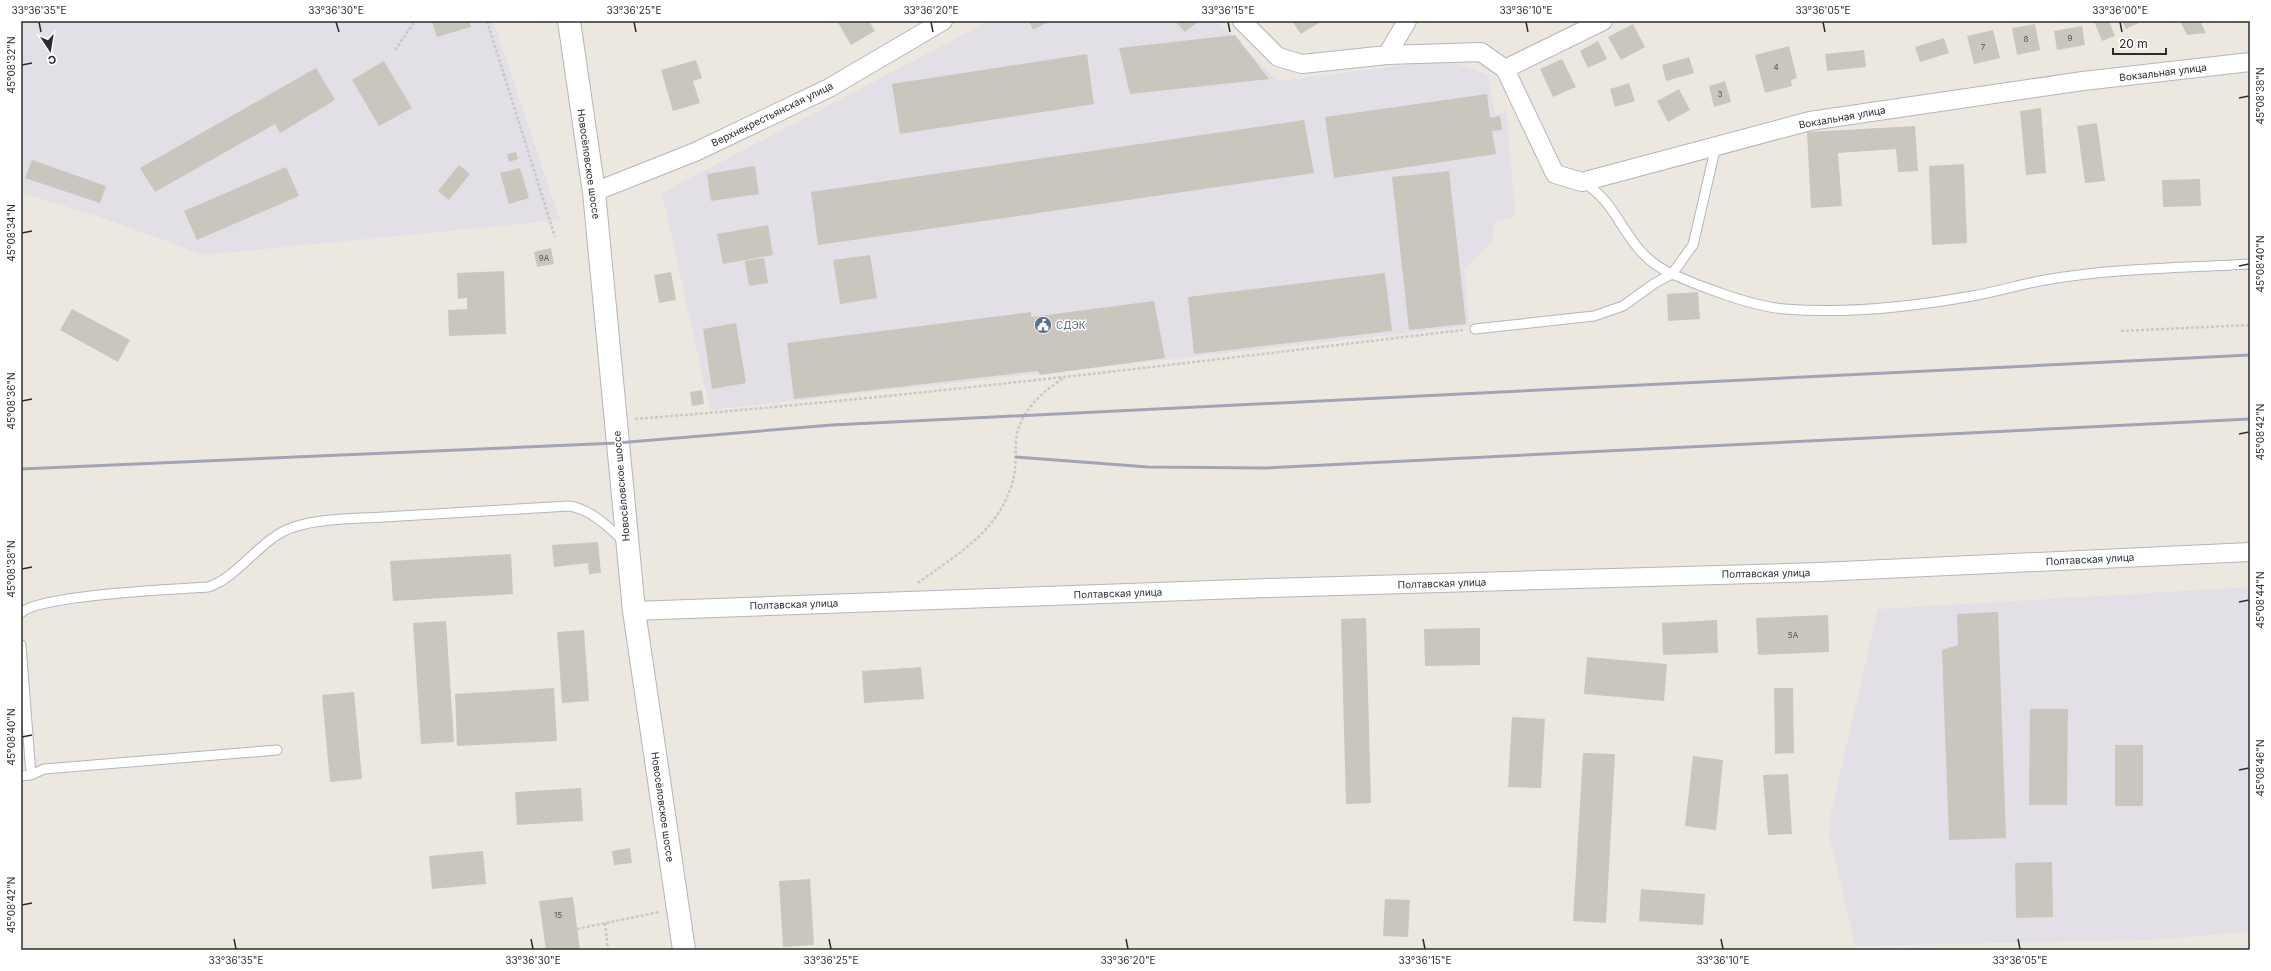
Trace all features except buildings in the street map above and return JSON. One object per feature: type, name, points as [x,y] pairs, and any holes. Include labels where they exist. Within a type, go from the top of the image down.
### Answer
[{"type":"main road","name":"Новосёловское шоссе","points":[[569,21],[594,192],[634,611],[684,950]]},
{"type":"street","name":"Верхнекрестьянская улица","points":[[594,192],[695,152],[822,91],[943,21]]},
{"type":"street","points":[[1242,21],[1278,57],[1302,64],[1387,55],[1481,52],[1505,69],[1555,174],[1582,182]]},
{"type":"street","points":[[1387,55],[1407,21]]},
{"type":"street","points":[[1505,69],[1603,21]]},
{"type":"street","name":"Вокзальная улица","points":[[1582,182],[1825,118],[2083,81],[2250,62]]},
{"type":"street","name":"Полтавская улица","points":[[634,611],[894,601],[1820,572],[2250,552]]},
{"type":"lane","points":[[1475,329],[1594,316],[1610,312],[1672,274],[1693,245],[1716,146]]},
{"type":"lane","points":[[1582,182],[1594,189],[1604,200],[1634,246],[1648,261],[1672,274],[1748,302],[1784,309],[1851,310],[1960,298],[2045,280],[2094,274],[2250,264]]},
{"type":"lane","points":[[21,613],[32,606],[115,593],[208,587],[218,584],[228,577],[279,533],[293,527],[334,521],[568,506],[587,512],[627,543]]},
{"type":"lane","points":[[21,644],[31,775]]},
{"type":"lane","points":[[21,776],[31,775],[44,769],[277,750]]},
{"type":"path","points":[[395,50],[415,21]]},
{"type":"path","points":[[487,21],[555,236]]},
{"type":"path","points":[[2121,331],[2250,325]]},
{"type":"path","points":[[615,421],[791,407],[1065,377],[1475,329]]},
{"type":"path","points":[[894,601],[977,540],[988,528],[1008,496],[1016,470],[1017,436],[1023,416],[1053,385],[1065,377]]},
{"type":"path","points":[[577,929],[664,911]]},
{"type":"path","points":[[605,923],[608,950]]},
{"type":"shaded area","points":[[21,21],[493,21],[560,220],[204,255],[100,217],[21,193]]},
{"type":"shaded area","points":[[989,21],[1217,21],[1278,81],[1447,60],[1488,75],[1495,114],[1507,113],[1515,217],[1495,222],[1492,241],[1464,270],[1470,326],[710,410],[662,193]]},
{"type":"shaded area","points":[[2250,587],[2250,932],[2148,940],[1855,946],[1830,838],[1831,812],[1878,609]]},
{"type":"railway","points":[[21,469],[617,443],[832,425],[2250,355]]},
{"type":"railway","points":[[1016,457],[1148,467],[1265,468],[2250,419]]},
{"type":"place","name":"СДЭК","points":[[1043,325]]}]
